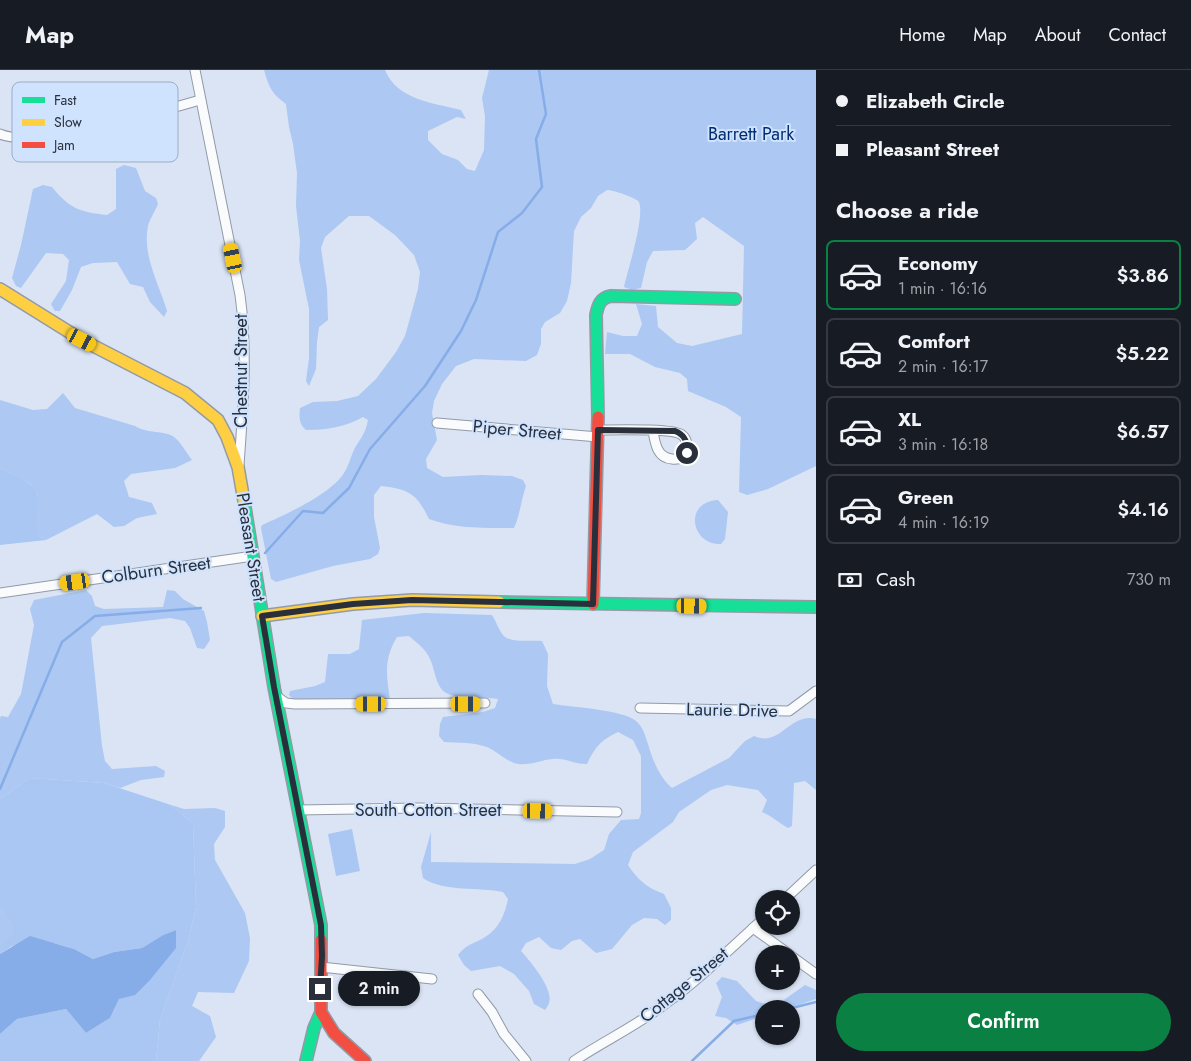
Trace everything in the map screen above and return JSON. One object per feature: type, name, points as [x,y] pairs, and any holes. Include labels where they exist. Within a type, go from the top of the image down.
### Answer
[{"type":"street","name":"Chestnut Street","points":[[195,70],[244,321],[245,363],[238,467]]},
{"type":"street","points":[[178,106],[200,100]]},
{"type":"street","name":"Pleasant Street","points":[[0,290],[82,340],[185,393],[218,420],[227,437],[238,467],[276,696],[321,925],[321,1012],[334,1033],[365,1061]]},
{"type":"street","points":[[593,604],[598,434],[596,315],[600,300],[611,296],[735,300]]},
{"type":"street","name":"Piper Street","points":[[437,423],[598,434],[653,431]]},
{"type":"street","name":"Colburn Street","points":[[0,593],[253,556]]},
{"type":"street","points":[[262,616],[361,603],[412,600],[816,608]]},
{"type":"street","name":"Laurie Drive","points":[[640,708],[789,711],[816,691]]},
{"type":"street","points":[[276,696],[286,703],[295,704],[485,703]]},
{"type":"street","name":"South Cotton Street","points":[[298,810],[418,808],[617,812]]},
{"type":"street","points":[[795,890],[816,870]]},
{"type":"street","points":[[753,928],[776,945]]},
{"type":"street","name":"Cottage Street","points":[[574,1061],[638,1023],[684,990],[753,928]]},
{"type":"street","points":[[800,962],[816,974]]},
{"type":"street","points":[[321,967],[432,979]]},
{"type":"street","points":[[478,994],[492,1012],[504,1034],[526,1061]]},
{"type":"street","points":[[306,1061],[314,1028],[321,1012]]},
{"type":"shaded area","points":[[0,468],[27,482],[36,491],[38,496],[39,536],[46,540],[0,545]]},
{"type":"shaded area","points":[[30,778],[104,783],[171,805],[193,824],[196,907],[188,941],[160,1019],[156,1061],[0,1061],[0,1034],[17,1019],[66,1009],[86,1033],[110,1018],[119,999],[175,948],[176,930],[163,935],[142,948],[114,952],[93,959],[74,949],[54,943],[12,946],[0,954],[0,799]]},
{"type":"shaded area","points":[[352,829],[360,871],[336,876],[328,834]]},
{"type":"shaded area","points":[[176,930],[176,948],[150,980],[135,995],[119,999],[110,1018],[86,1033],[66,1009],[17,1019],[0,1034],[0,954],[30,936],[74,949],[93,959],[114,952],[142,948],[163,935]]},
{"type":"green space","name":"Barrett Park","points":[[264,70],[385,70],[398,88],[407,94],[417,99],[461,110],[466,119],[457,117],[428,131],[428,140],[442,154],[458,160],[467,169],[475,171],[484,150],[485,116],[482,98],[489,70],[816,70],[816,466],[768,489],[747,495],[739,492],[741,417],[726,407],[688,391],[687,379],[680,373],[655,367],[630,354],[605,354],[607,332],[623,336],[637,336],[642,324],[636,304],[656,306],[658,327],[677,343],[692,346],[742,334],[744,246],[703,217],[695,223],[697,239],[685,250],[653,251],[647,262],[641,288],[632,290],[624,287],[638,231],[640,219],[639,202],[634,198],[607,190],[598,196],[591,208],[581,217],[574,231],[571,283],[567,301],[560,313],[545,322],[541,329],[541,344],[537,355],[526,361],[474,359],[456,366],[442,384],[434,401],[432,413],[437,440],[426,459],[427,468],[443,477],[512,476],[523,480],[526,486],[514,528],[450,525],[429,519],[416,498],[411,494],[399,489],[381,486],[374,495],[374,517],[380,548],[378,554],[370,559],[333,566],[276,582],[271,579],[262,525],[307,503],[338,481],[347,468],[368,420],[363,417],[336,427],[306,430],[300,420],[300,408],[313,402],[337,401],[358,396],[376,379],[405,336],[418,289],[420,272],[414,255],[395,235],[369,216],[349,216],[325,237],[321,248],[327,289],[328,320],[319,327],[316,369],[309,386],[306,381],[309,358],[309,309],[299,260],[300,241],[296,206],[297,173],[293,144],[286,104],[271,89]]},
{"type":"green space","points":[[124,165],[136,168],[145,191],[156,198],[158,204],[148,226],[147,248],[152,269],[167,311],[164,317],[150,302],[143,287],[130,284],[117,262],[93,263],[81,267],[72,290],[60,311],[55,311],[51,304],[66,281],[69,260],[63,254],[46,253],[21,288],[16,286],[12,278],[33,189],[43,185],[52,187],[70,205],[82,211],[107,215],[116,209],[116,169]]},
{"type":"green space","points":[[63,393],[75,408],[145,430],[166,433],[177,439],[192,460],[175,468],[131,474],[124,481],[129,497],[152,503],[157,514],[137,518],[124,526],[114,527],[97,514],[46,540],[39,536],[36,525],[38,495],[30,484],[0,468],[0,400],[33,410],[47,409]]},
{"type":"green space","points":[[718,500],[728,512],[725,539],[721,544],[703,538],[695,523],[699,508],[707,503]]},
{"type":"green space","points":[[86,590],[92,596],[95,606],[104,609],[163,607],[167,590],[175,591],[183,599],[204,611],[210,640],[204,649],[197,648],[190,628],[185,621],[170,618],[102,626],[91,638],[105,761],[112,769],[156,766],[165,771],[164,777],[141,780],[120,788],[104,783],[30,778],[0,799],[0,718],[1,716],[8,717],[21,694],[34,625],[30,609],[34,600]]},
{"type":"green space","points":[[424,613],[492,615],[507,638],[511,640],[542,641],[548,654],[547,686],[553,704],[620,714],[636,721],[644,731],[657,768],[672,788],[729,758],[745,741],[754,736],[771,737],[799,720],[807,718],[816,719],[816,790],[805,781],[794,783],[792,826],[788,828],[762,812],[767,800],[758,790],[727,785],[711,790],[679,812],[673,822],[633,852],[628,865],[643,882],[652,889],[664,894],[671,908],[671,920],[665,925],[657,919],[644,918],[632,925],[612,949],[596,953],[580,939],[572,941],[561,950],[551,948],[539,937],[526,943],[521,951],[545,983],[550,997],[545,1010],[534,1004],[529,991],[514,974],[500,966],[471,971],[464,965],[458,955],[468,946],[494,930],[503,916],[508,899],[503,892],[451,887],[423,878],[421,867],[431,832],[431,862],[575,864],[590,859],[604,850],[609,834],[621,820],[639,819],[641,813],[641,756],[633,740],[618,732],[599,745],[587,764],[549,759],[520,764],[510,761],[482,745],[444,742],[439,736],[443,717],[483,712],[495,708],[498,699],[462,697],[446,693],[439,685],[428,655],[409,636],[397,637],[390,652],[387,674],[390,699],[294,700],[289,695],[290,691],[325,682],[328,654],[350,654],[359,649],[362,620]]},
{"type":"green space","points":[[171,805],[184,809],[215,808],[225,811],[225,827],[214,844],[215,860],[245,913],[250,938],[249,961],[234,993],[198,992],[192,1006],[210,1016],[216,1037],[199,1061],[156,1061],[160,1019],[188,941],[196,907],[193,824]]},
{"type":"green space","points":[[0,904],[13,924],[14,933],[6,943],[0,946]]},
{"type":"green space","points":[[722,977],[737,981],[755,1000],[755,1019],[737,1025],[726,1018],[715,1016],[722,997],[716,983]]},
{"type":"green space","points":[[805,985],[816,990],[816,999],[800,1004],[800,1000],[784,1000]]},
{"type":"waterway","points":[[265,553],[303,511],[323,513],[349,488],[370,449],[425,386],[461,331],[476,300],[498,232],[522,213],[542,187],[536,139],[546,114],[539,70]]},
{"type":"waterway","points":[[0,789],[62,642],[95,616],[201,608]]},
{"type":"waterway","points":[[800,1006],[816,1002]]},
{"type":"waterway","points":[[692,1061],[734,1021],[755,1016]]},
{"type":"traffic: fast","points":[[598,417],[596,315],[602,300],[611,296],[735,299]]},
{"type":"traffic: fast","points":[[244,501],[274,687],[321,925],[321,940]]},
{"type":"traffic: fast","points":[[499,602],[816,607]]},
{"type":"traffic: fast","points":[[306,1061],[314,1028],[321,1012]]},
{"type":"traffic: slow","points":[[0,289],[82,340],[185,393],[218,420],[227,437],[238,467],[244,501]]},
{"type":"traffic: slow","points":[[262,616],[353,604],[412,600],[499,602]]},
{"type":"traffic: jam","points":[[593,604],[598,417]]},
{"type":"traffic: jam","points":[[321,940],[321,1012],[334,1033],[365,1061]]},
{"type":"route","points":[[320,989],[321,925],[274,687],[262,616],[353,604],[412,600],[593,604],[598,430],[675,431],[682,434],[686,439],[687,453]]}]
